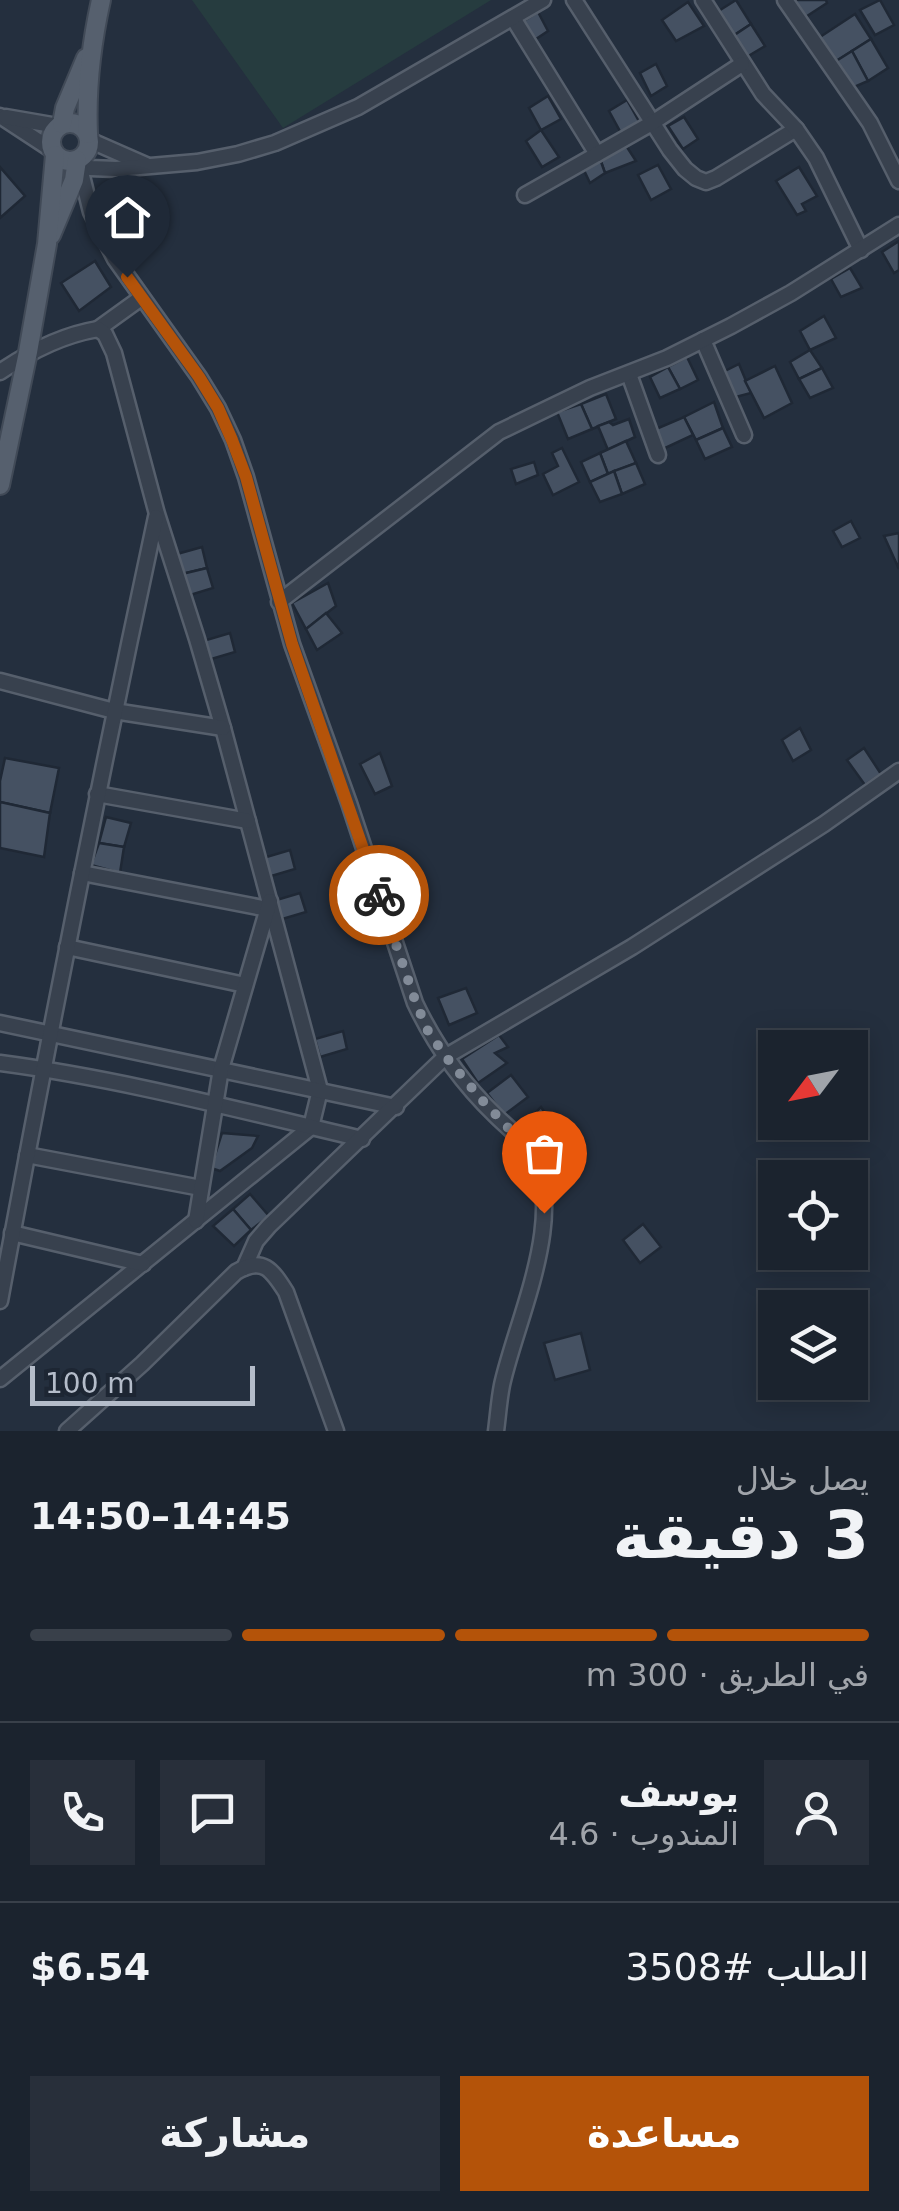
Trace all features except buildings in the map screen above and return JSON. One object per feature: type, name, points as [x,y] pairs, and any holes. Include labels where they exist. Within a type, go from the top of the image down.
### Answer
[{"type":"main road","points":[[46,244],[74,180],[78,160],[88,148],[86,104],[91,48],[101,0]]},
{"type":"main road","points":[[0,485],[46,244],[53,152],[50,136],[60,125],[91,48]]},
{"type":"main road","points":[[60,125],[77,124],[88,137]]},
{"type":"main road","points":[[53,152],[65,161],[78,160]]},
{"type":"street","points":[[78,160],[98,170],[197,162],[275,143],[358,107],[543,0]]},
{"type":"street","points":[[574,0],[652,122],[684,168],[696,178],[706,182],[796,129]]},
{"type":"street","points":[[703,0],[762,94],[796,129],[824,174],[860,250]]},
{"type":"street","points":[[785,0],[870,123],[899,180]]},
{"type":"street","points":[[513,18],[597,154]]},
{"type":"street","points":[[525,194],[652,122],[742,64]]},
{"type":"street","points":[[0,116],[60,125]]},
{"type":"street","points":[[0,116],[53,152]]},
{"type":"street","points":[[88,137],[147,165]]},
{"type":"street","points":[[78,160],[91,212],[116,258],[192,366],[232,440],[246,477],[279,602],[428,1031],[494,1114],[530,1151],[542,1179],[544,1213],[540,1244],[502,1384],[496,1431]]},
{"type":"street","points":[[279,602],[499,432],[702,340],[791,294],[899,225]]},
{"type":"street","points":[[0,372],[28,352],[98,329],[141,298]]},
{"type":"street","points":[[0,1380],[311,1127],[320,1090],[223,728],[156,514],[114,352],[98,329]]},
{"type":"street","points":[[702,340],[744,435]]},
{"type":"street","points":[[628,374],[658,455]]},
{"type":"street","points":[[0,1301],[97,794],[156,514]]},
{"type":"street","points":[[0,681],[114,710],[223,728]]},
{"type":"street","points":[[244,1268],[256,1241],[269,1226],[446,1057],[632,947],[899,771]]},
{"type":"street","points":[[97,794],[248,820]]},
{"type":"street","points":[[82,874],[269,905]]},
{"type":"street","points":[[196,1221],[220,1069],[269,905]]},
{"type":"street","points":[[67,946],[246,985]]},
{"type":"street","points":[[0,1022],[396,1107]]},
{"type":"street","points":[[0,1063],[214,1104],[362,1139]]},
{"type":"street","points":[[27,1155],[201,1188]]},
{"type":"street","points":[[12,1233],[143,1264]]},
{"type":"street","points":[[67,1431],[244,1268],[254,1264],[275,1274],[286,1292],[336,1431]]},
{"type":"green space","points":[[192,0],[491,0],[283,128]]},
{"type":"way so far","points":[[379,895],[428,1031],[482,1100],[530,1151],[542,1179],[544,1213]]},
{"type":"route","points":[[127,277],[199,377],[232,440],[292,644],[379,895]]}]
